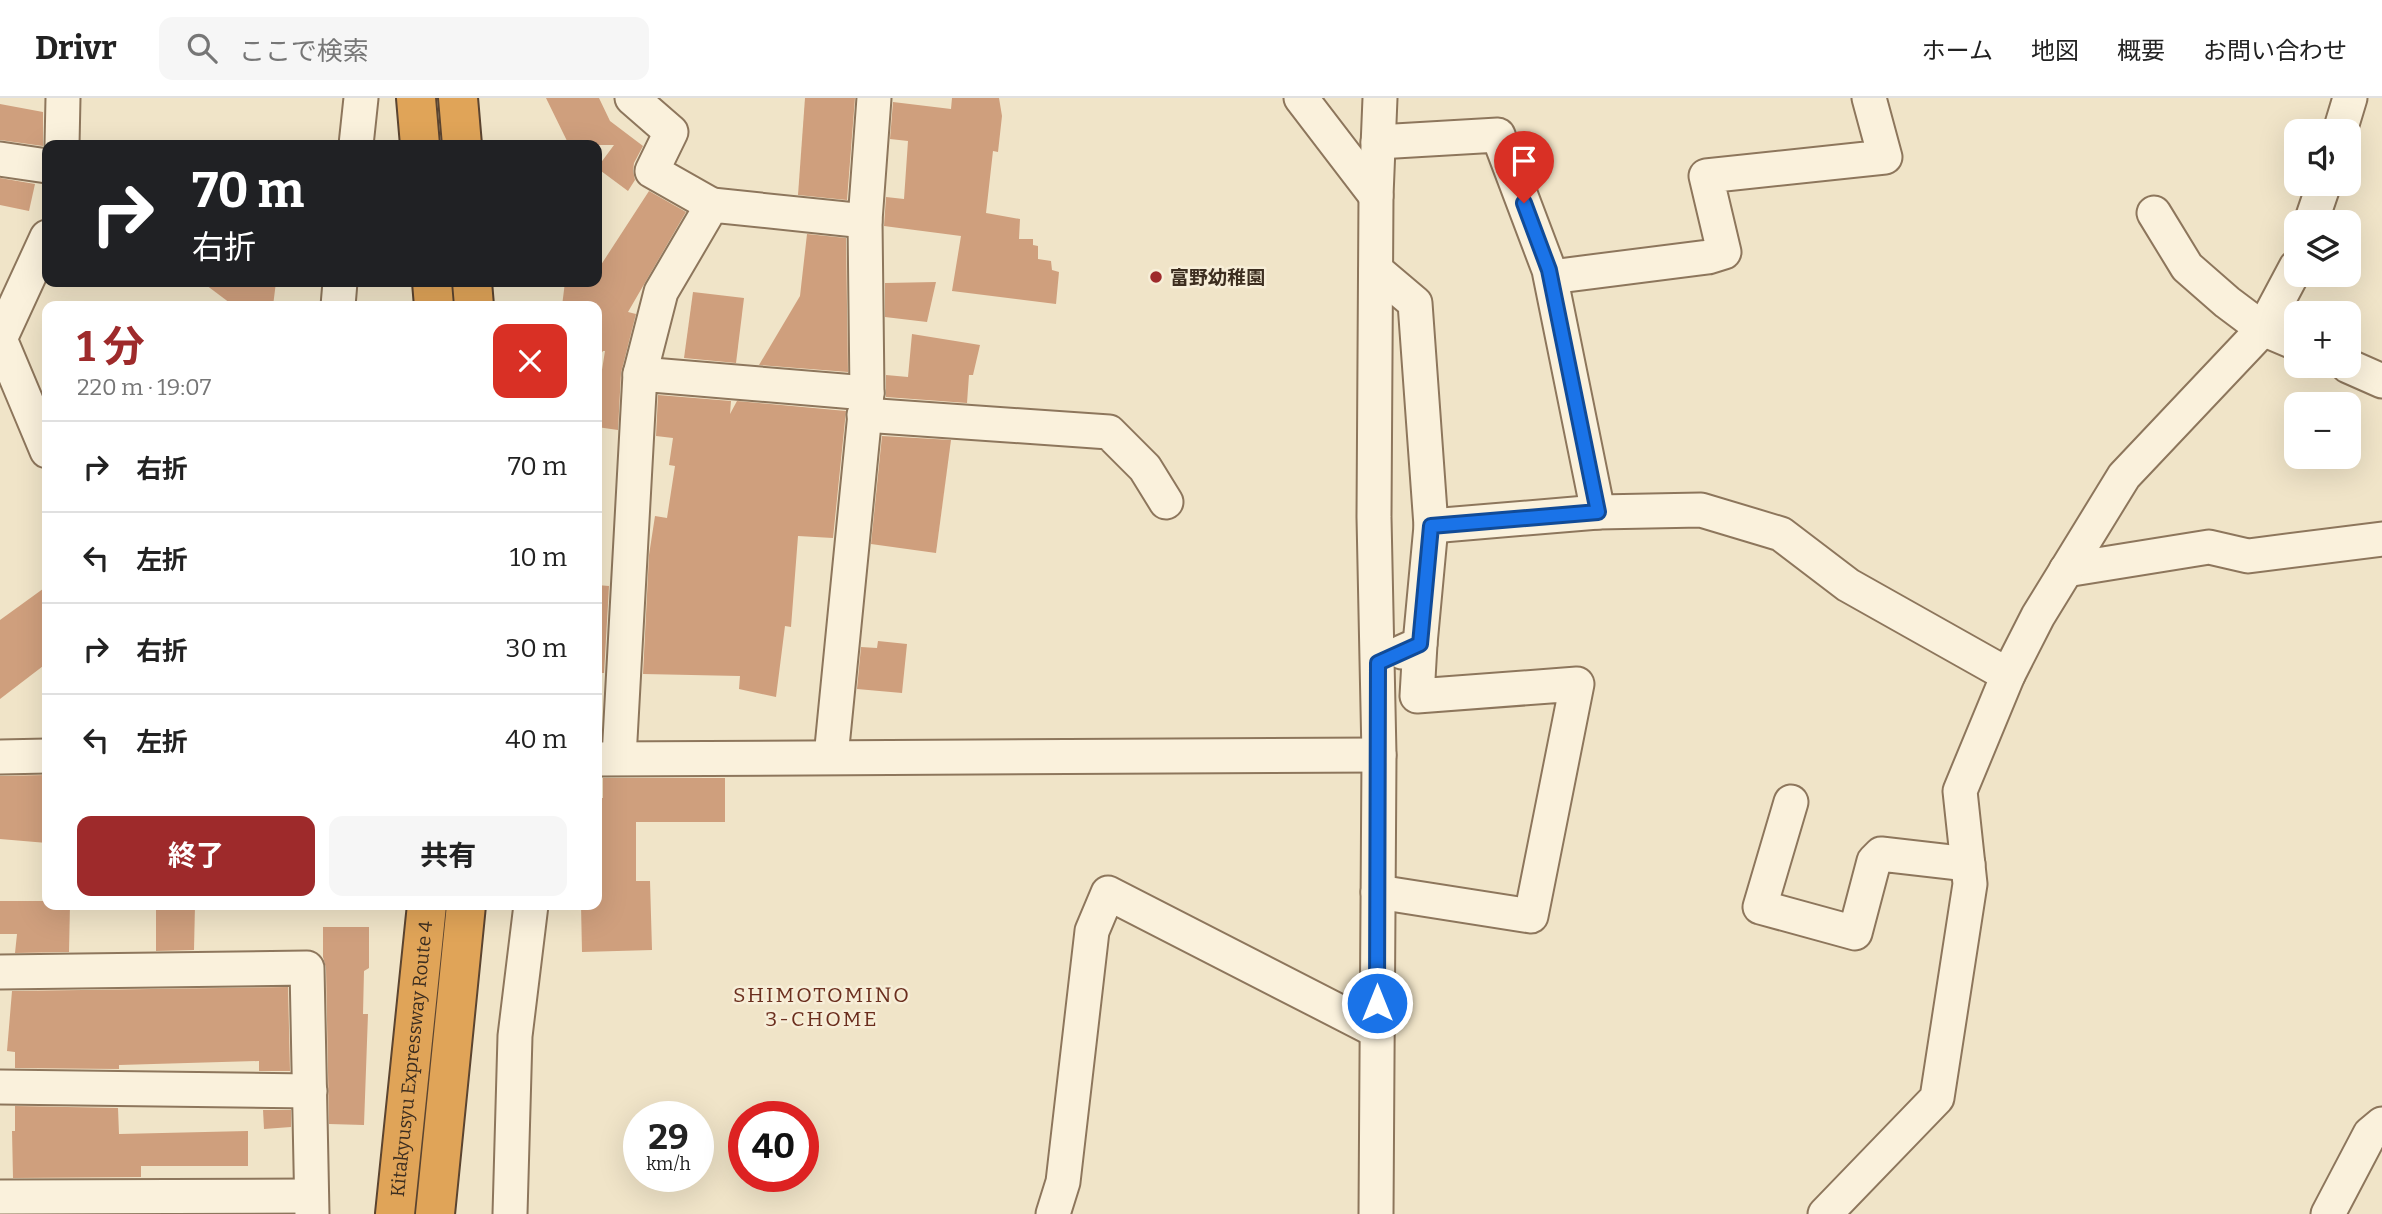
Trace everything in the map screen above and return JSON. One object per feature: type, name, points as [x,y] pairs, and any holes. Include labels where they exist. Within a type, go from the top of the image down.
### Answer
[{"type":"highway","points":[[416,98],[420,140]]},
{"type":"highway","points":[[458,98],[462,140]]},
{"type":"highway","name":"Kitakyusyu Expressway Route 4","points":[[395,1214],[426,910]]},
{"type":"highway","name":"Kitakyusyu Expressway Route 4","points":[[435,1214],[465,910]]},
{"type":"street","points":[[62,140],[63,98]]},
{"type":"street","points":[[357,140],[361,98]]},
{"type":"street","points":[[632,98],[671,132],[652,171],[712,205],[865,221]]},
{"type":"street","points":[[831,757],[865,404],[865,221],[874,98]]},
{"type":"street","points":[[1301,98],[1376,196]]},
{"type":"street","points":[[1376,1214],[1379,755],[1374,517],[1376,196],[1380,98]]},
{"type":"street","points":[[1550,277],[1708,257],[1724,251],[1706,176],[1885,157],[1869,98]]},
{"type":"street","points":[[2344,119],[2350,98]]},
{"type":"street","points":[[1378,142],[1498,135],[1550,277],[1598,512]]},
{"type":"street","points":[[0,159],[42,165]]},
{"type":"street","points":[[712,205],[661,292],[640,374],[608,758],[1379,755]]},
{"type":"street","points":[[2154,213],[2187,267],[2263,329],[2284,338]]},
{"type":"street","points":[[42,248],[0,339],[42,439]]},
{"type":"street","points":[[1376,270],[1415,303],[1431,526],[1417,696],[1577,684],[1531,916],[1378,892]]},
{"type":"street","points":[[1825,1214],[1937,1098],[1970,884],[1960,791],[2008,675],[2038,617],[2124,477],[2263,329],[2285,287]]},
{"type":"street","points":[[2361,372],[2382,381]]},
{"type":"street","points":[[640,374],[865,404],[1109,432],[1145,468],[1166,502]]},
{"type":"street","points":[[1431,526],[1598,512],[1701,510],[1781,534],[1848,585],[2008,675]]},
{"type":"street","points":[[2066,570],[2209,547],[2248,556],[2382,539]]},
{"type":"street","points":[[1378,663],[1420,644]]},
{"type":"street","points":[[0,757],[42,757]]},
{"type":"street","points":[[1791,802],[1760,907],[1855,933],[1874,861],[1881,854],[1968,864]]},
{"type":"street","points":[[1053,1214],[1063,1182],[1092,931],[1108,893],[1377,1031]]},
{"type":"street","points":[[510,1214],[515,1036],[530,910]]},
{"type":"street","points":[[0,972],[307,968],[312,1205],[0,1197]]},
{"type":"street","points":[[0,1087],[310,1091]]},
{"type":"street","points":[[2328,1214],[2371,1134],[2382,1124]]},
{"type":"building","points":[[546,98],[599,98],[610,121],[643,146],[634,163],[635,180],[628,191],[602,172],[602,161],[614,145],[602,145],[602,140],[567,140]]},
{"type":"building","points":[[805,98],[855,98],[847,200],[798,195]]},
{"type":"building","points":[[952,98],[999,98],[1002,116],[998,152],[993,151],[986,213],[1020,219],[1019,239],[1033,239],[1033,245],[1038,246],[1038,259],[1051,261],[1052,270],[1059,272],[1056,304],[952,291],[961,236],[884,226],[886,197],[904,199],[908,141],[890,139],[893,102],[951,109]]},
{"type":"building","points":[[0,104],[43,112],[42,146],[0,140]]},
{"type":"building","points":[[0,178],[35,184],[29,211],[0,205]]},
{"type":"building","points":[[649,191],[686,212],[628,312],[636,314],[621,373],[618,430],[602,428],[602,370],[605,351],[602,352],[602,301],[563,301],[564,287],[602,287],[602,263]]},
{"type":"building","points":[[807,234],[846,238],[848,372],[759,365],[800,296]]},
{"type":"building","points":[[936,282],[927,322],[885,317],[885,283]]},
{"type":"building","points":[[209,287],[275,287],[274,301],[227,301]]},
{"type":"building","points":[[693,292],[744,298],[736,363],[684,358]]},
{"type":"building","points":[[912,334],[980,345],[973,375],[969,375],[967,403],[886,397],[886,375],[908,377]]},
{"type":"building","points":[[658,395],[731,401],[730,414],[737,401],[846,411],[833,538],[798,536],[791,627],[785,626],[776,697],[739,689],[740,676],[643,674],[649,555],[655,516],[667,518],[675,466],[669,465],[673,438],[656,436]]},
{"type":"building","points":[[882,436],[951,440],[936,553],[871,544]]},
{"type":"building","points":[[602,585],[609,586],[602,673]]},
{"type":"building","points":[[42,590],[42,667],[0,699],[0,620]]},
{"type":"building","points":[[878,641],[907,644],[902,693],[857,689],[861,647],[877,648]]},
{"type":"building","points":[[42,775],[42,843],[0,839],[0,776]]},
{"type":"building","points":[[603,778],[725,778],[725,822],[636,822],[636,881],[650,881],[652,950],[582,952],[581,910],[602,910]]},
{"type":"building","points":[[0,901],[42,901],[42,910],[70,910],[69,952],[15,953],[17,934],[0,934]]},
{"type":"building","points":[[156,910],[195,910],[194,950],[156,951]]},
{"type":"building","points":[[323,927],[369,927],[369,968],[364,971],[363,1014],[368,1014],[364,1125],[329,1124]]},
{"type":"building","points":[[288,987],[290,1071],[259,1071],[259,1061],[119,1065],[119,1069],[15,1068],[15,1052],[7,1051],[12,991]]},
{"type":"building","points":[[15,1106],[118,1108],[119,1134],[248,1131],[248,1166],[141,1166],[141,1177],[13,1178],[12,1131],[15,1131]]},
{"type":"building","points":[[263,1110],[291,1110],[291,1127],[264,1129]]},
{"type":"place","name":"富野幼稚園","points":[[1156,277]]},
{"type":"district","name":"SHIMOTOMINO 3-CHOME","points":[[822,1007]]},
{"type":"route","points":[[1377,1003],[1378,663],[1420,644],[1431,526],[1598,512],[1549,270],[1524,203]]}]
